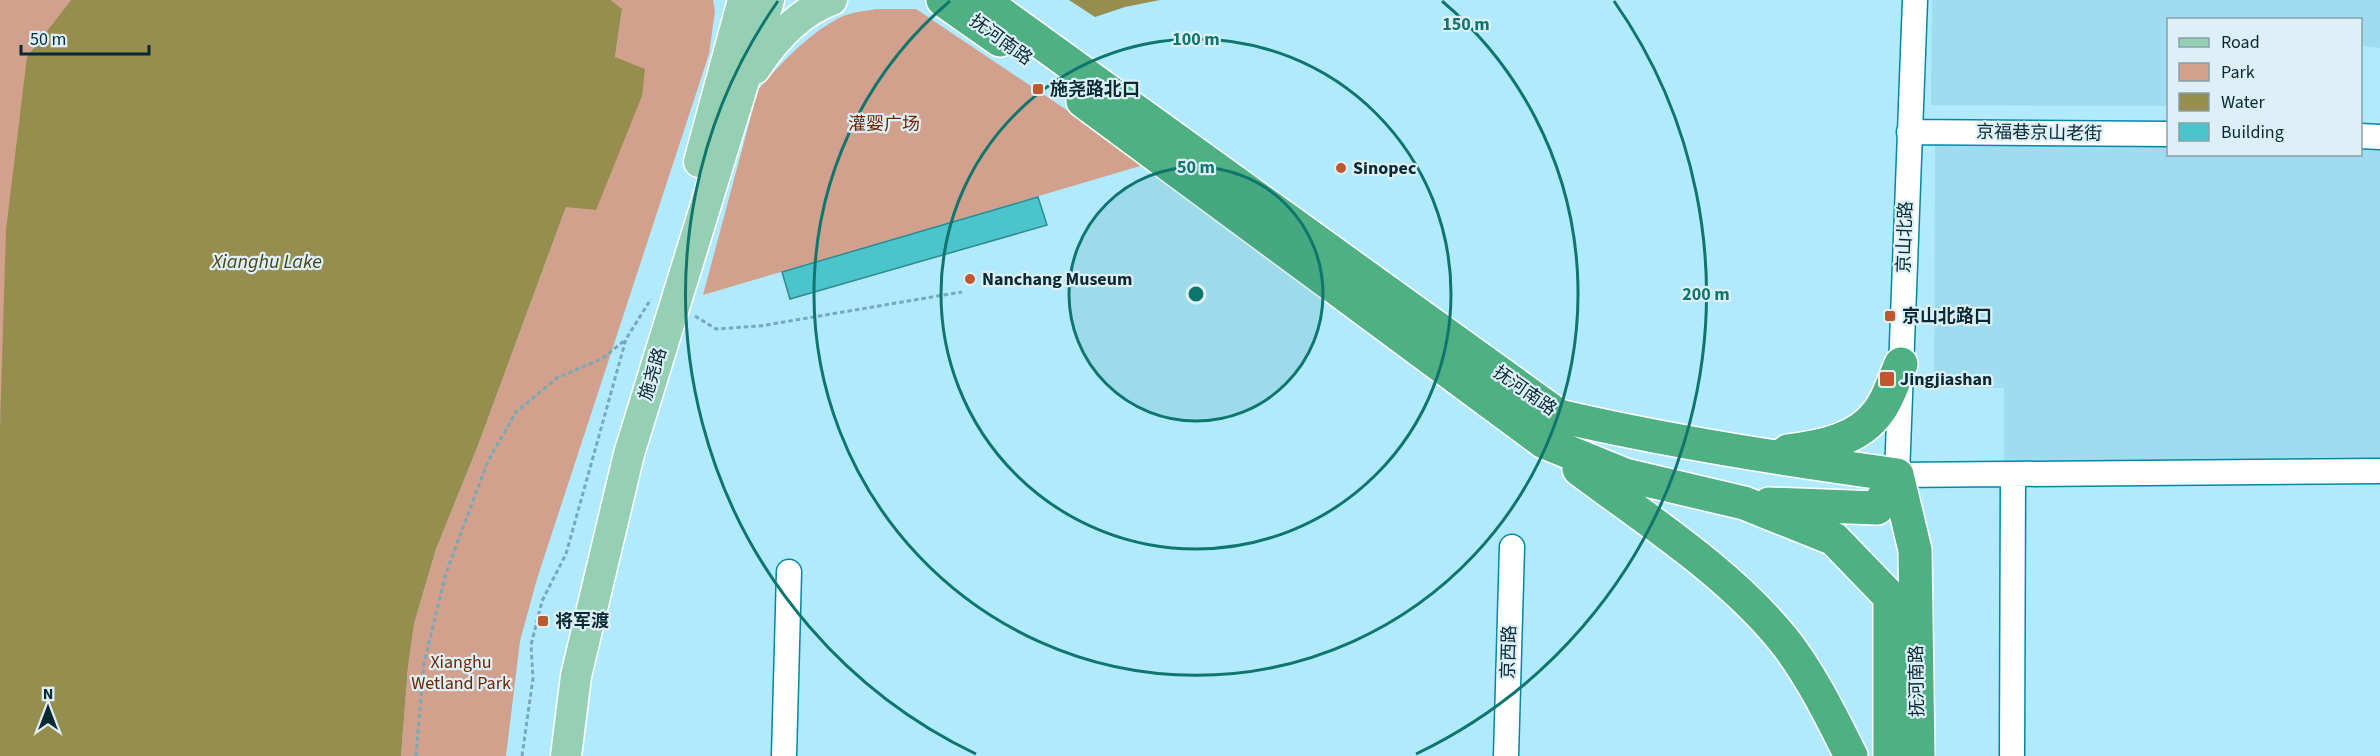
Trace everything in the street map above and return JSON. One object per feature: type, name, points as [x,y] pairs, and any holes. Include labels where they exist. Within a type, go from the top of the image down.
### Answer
[{"type":"highway","name":"抚河南路","points":[[953,2],[1544,442],[1625,475],[1744,503],[1834,539],[1890,597],[1890,756]]},
{"type":"highway","name":"抚河南路","points":[[953,2],[1559,416],[1625,432],[1749,455],[1897,475],[1915,550],[1918,756]]},
{"type":"highway","points":[[1749,455],[1822,447],[1857,432],[1879,412],[1901,364]]},
{"type":"highway","points":[[1544,442],[1737,590],[1783,639],[1829,711],[1851,756]]},
{"type":"highway","points":[[1744,503],[1877,508],[1897,475]]},
{"type":"highway","points":[[1890,597],[1897,475]]},
{"type":"main road","points":[[728,0],[732,84]]},
{"type":"main road","name":"施尧路","points":[[566,756],[576,676],[629,454],[732,84],[743,0]]},
{"type":"main road","name":"施尧路","points":[[549,756],[559,676],[613,454],[668,272],[732,84],[769,0]]},
{"type":"main road","points":[[732,84],[790,27],[820,4],[832,0]]},
{"type":"street","name":"京山北路","points":[[1897,475],[1916,0]]},
{"type":"street","name":"京福巷京山老街","points":[[1909,132],[2167,134]]},
{"type":"street","points":[[2362,136],[2380,137]]},
{"type":"street","points":[[1897,475],[2380,471]]},
{"type":"street","points":[[2012,756],[2013,474]]},
{"type":"street","name":"京西路","points":[[1506,756],[1512,547]]},
{"type":"street","points":[[784,756],[789,572]]},
{"type":"path","points":[[522,756],[534,678],[531,645],[542,601],[566,554],[626,339],[668,272]]},
{"type":"path","points":[[692,314],[716,329],[760,326],[963,292]]},
{"type":"path","points":[[416,756],[424,663],[446,573],[488,461],[516,412],[557,378],[603,358],[626,339]]},
{"type":"shaded area","points":[[1932,0],[2380,0],[2380,48],[2362,46],[2362,18],[2167,18],[2167,106],[1931,105]]},
{"type":"shaded area","points":[[1935,139],[2167,140],[2167,156],[2362,156],[2362,141],[2380,141],[2380,468],[2004,467],[2004,388],[1934,388]]},
{"type":"green space","points":[[0,0],[71,0],[27,58],[0,425]]},
{"type":"green space","name":"Xianghu Wetland Park","points":[[611,0],[713,0],[715,11],[709,54],[537,579],[520,641],[506,756],[401,756],[414,624],[436,549],[477,448],[566,207],[615,57],[622,10]]},
{"type":"green space","name":"灌婴广场","points":[[876,9],[916,9],[1147,164],[703,295],[758,90],[787,58],[819,30],[843,16]]},
{"type":"water","name":"Xianghu Lake","points":[[71,0],[611,0],[622,9],[615,57],[645,69],[642,96],[596,210],[566,207],[477,448],[436,549],[414,624],[401,756],[0,756],[0,426],[6,230],[27,57]]},
{"type":"water","points":[[1069,0],[1160,0],[1125,7],[1095,17]]},
{"type":"building","points":[[1038,197],[1047,225],[790,299],[782,272]]},
{"type":"place","name":"施尧路北口","points":[[1038,89]]},
{"type":"place","name":"Sinopec","points":[[1341,168]]},
{"type":"place","name":"Nanchang Museum","points":[[970,279]]},
{"type":"place","name":"京山北路口","points":[[1890,316]]},
{"type":"place","name":"Jingjiashan","points":[[1887,379]]},
{"type":"place","name":"将军渡","points":[[543,621]]}]
